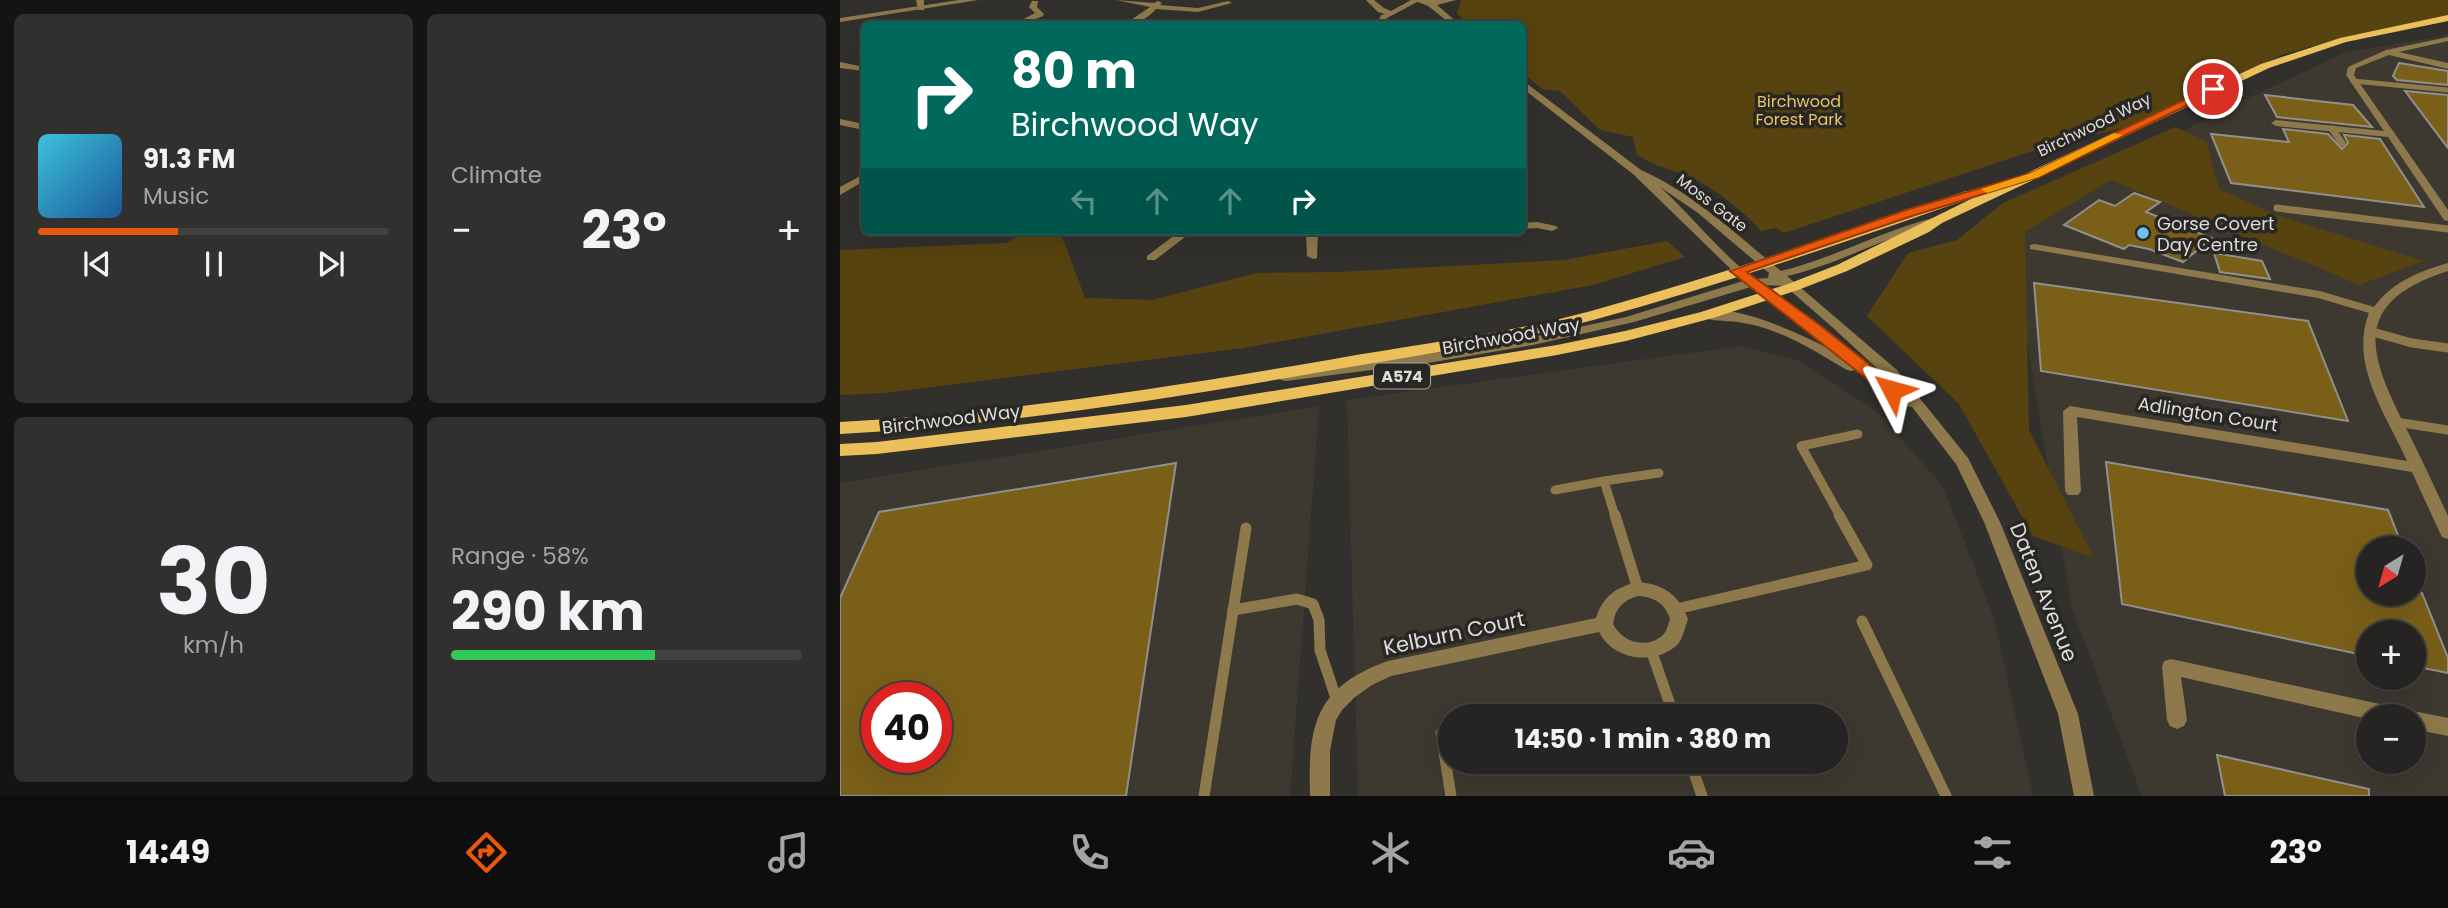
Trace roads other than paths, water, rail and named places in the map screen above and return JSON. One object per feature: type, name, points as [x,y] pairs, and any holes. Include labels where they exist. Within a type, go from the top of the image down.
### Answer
[{"type":"main road","name":"Birchwood Way","points":[[840,450],[877,448],[1186,411],[1557,350],[1707,315],[1842,268],[1924,229],[1937,220],[2265,66],[2344,40],[2448,18]]},
{"type":"main road","name":"Birchwood Way","points":[[840,428],[896,425],[1173,392],[1497,337],[1591,316],[1765,264],[1911,213],[2035,175]]},
{"type":"street","points":[[840,20],[921,4],[974,0]]},
{"type":"street","points":[[1120,0],[1189,10],[1226,2],[1240,6]]},
{"type":"street","points":[[1133,21],[1163,0]]},
{"type":"street","points":[[1370,0],[1381,10],[1391,13]]},
{"type":"street","points":[[1381,21],[1417,0],[1430,4],[1452,21]]},
{"type":"street","points":[[1401,9],[1453,0]]},
{"type":"street","points":[[1445,13],[1453,0]]},
{"type":"street","points":[[1025,21],[1044,13],[1033,7],[1035,3]]},
{"type":"street","points":[[2446,40],[2389,52],[2356,64],[2350,71],[2353,81],[2448,218]]},
{"type":"street","points":[[2389,52],[2448,66]]},
{"type":"street","points":[[840,65],[861,68]]},
{"type":"street","name":"Moss Gate","points":[[1526,86],[1637,172],[1737,271]]},
{"type":"street","points":[[840,122],[861,126]]},
{"type":"street","points":[[2276,123],[2393,135]]},
{"type":"street","name":"Moss Gate","points":[[1637,172],[1686,200],[1765,264]]},
{"type":"street","points":[[840,192],[861,179]]},
{"type":"street","name":"A574","points":[[1737,271],[1760,277],[1779,275],[1820,262],[1910,225],[1937,220]]},
{"type":"street","points":[[1526,226],[1552,228]]},
{"type":"street","points":[[1151,258],[1182,235]]},
{"type":"street","points":[[1312,235],[1312,256]]},
{"type":"street","points":[[2034,247],[2320,295],[2375,311]]},
{"type":"street","name":"Daten Avenue","points":[[1765,264],[1892,373],[1963,463],[1992,522],[2068,714],[2084,796]]},
{"type":"street","points":[[2447,530],[2372,367],[2370,331],[2375,311],[2386,297],[2421,275],[2448,267]]},
{"type":"street","name":"Daten Avenue","points":[[1737,271],[1816,329],[1929,419]]},
{"type":"street","name":"A574","points":[[1173,392],[1503,348],[1619,324],[1752,283],[1778,281],[1793,287]]},
{"type":"street","points":[[1707,315],[1743,317],[1801,336],[1892,390]]},
{"type":"street","name":"Adlington Court","points":[[2073,491],[2070,411],[2418,468]]},
{"type":"street","points":[[1638,589],[1661,594],[1676,609],[1679,619],[1672,638],[1651,650],[1626,649],[1615,643],[1604,624],[1605,614],[1617,597],[1638,589]]},
{"type":"street","name":"Kelburn Court","points":[[1320,796],[1318,753],[1321,732],[1337,701],[1368,677],[1388,669],[1604,624]]},
{"type":"street","points":[[2177,720],[2171,667],[2356,708]]},
{"type":"street","points":[[2426,723],[2448,727]]},
{"type":"lane","points":[[2353,81],[2448,90]]},
{"type":"lane","points":[[2332,129],[2342,143]]},
{"type":"lane","points":[[2277,208],[2448,229]]},
{"type":"lane","points":[[2370,331],[2412,343],[2448,348]]},
{"type":"lane","points":[[2396,422],[2448,430]]},
{"type":"lane","points":[[1676,609],[1867,565],[1801,446],[1858,434]]},
{"type":"lane","points":[[1555,490],[1659,473]]},
{"type":"lane","points":[[1604,481],[1638,589]]},
{"type":"lane","points":[[1204,796],[1245,528]]},
{"type":"lane","points":[[1233,610],[1297,599],[1313,604],[1319,620],[1320,650],[1337,701]]},
{"type":"lane","points":[[1862,621],[1946,796]]},
{"type":"lane","points":[[1651,650],[1670,704]]},
{"type":"lane","points":[[1448,774],[1451,796]]},
{"type":"lane","points":[[1694,774],[1702,796]]},
{"type":"place","name":"Gorse Covert Day Centre","points":[[2143,233]]},
{"type":"park label","name":"Birchwood Forest Park","points":[[1799,110]]}]
